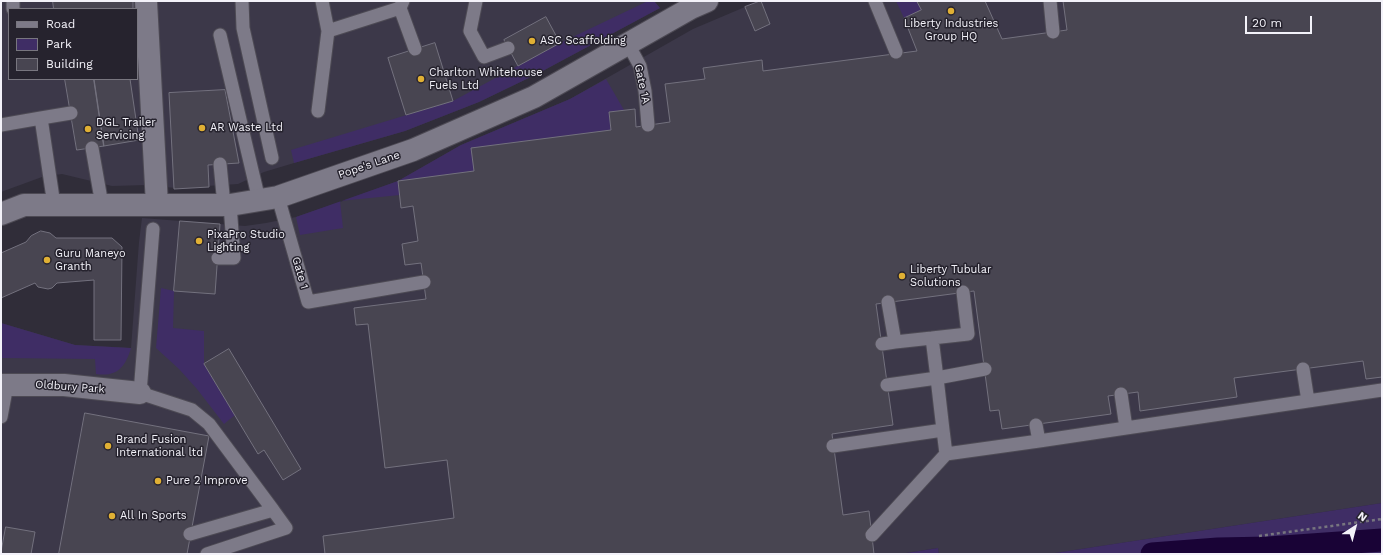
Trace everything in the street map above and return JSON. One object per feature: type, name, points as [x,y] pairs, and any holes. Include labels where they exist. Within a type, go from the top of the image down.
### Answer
[{"type":"street","points":[[146,1],[157,205]]},
{"type":"street","name":"Pope's Lane","points":[[1,214],[24,206],[227,205],[269,198],[413,150],[534,97],[628,44],[693,3]]},
{"type":"street","name":"Oldbury Park","points":[[4,385],[64,385],[140,393]]},
{"type":"lane","points":[[242,1],[243,28],[272,158]]},
{"type":"lane","points":[[318,111],[328,31],[322,1]]},
{"type":"lane","points":[[476,1],[470,31],[484,57],[508,48]]},
{"type":"lane","points":[[875,1],[896,52]]},
{"type":"lane","points":[[1050,1],[1053,32]]},
{"type":"lane","points":[[328,31],[402,4],[415,50]]},
{"type":"lane","name":"Gate 1","points":[[220,35],[269,198],[308,302],[424,282]]},
{"type":"lane","name":"Gate 1A","points":[[628,44],[640,66],[645,91],[648,125]]},
{"type":"lane","points":[[1,125],[71,113]]},
{"type":"lane","points":[[41,118],[54,205]]},
{"type":"lane","points":[[92,148],[102,205]]},
{"type":"lane","points":[[218,258],[234,258],[220,164]]},
{"type":"lane","points":[[153,229],[140,393],[192,410],[209,424],[286,528],[207,554]]},
{"type":"lane","points":[[888,302],[888,343],[973,333],[963,292]]},
{"type":"lane","points":[[932,338],[946,454]]},
{"type":"lane","points":[[887,385],[985,369]]},
{"type":"lane","points":[[1303,369],[1308,401]]},
{"type":"lane","points":[[1,417],[4,385]]},
{"type":"lane","points":[[872,535],[946,454],[1382,390]]},
{"type":"lane","points":[[1121,394],[1126,428]]},
{"type":"lane","points":[[1036,424],[1039,441]]},
{"type":"lane","points":[[834,446],[943,430]]},
{"type":"lane","points":[[190,534],[273,510]]},
{"type":"path","points":[[1259,536],[1382,519]]},
{"type":"shaded area","points":[[1,1],[654,1],[660,8],[537,74],[479,102],[405,131],[264,172],[238,184],[175,188],[147,185],[112,186],[62,174],[42,177],[1,192]]},
{"type":"shaded area","name":"Liberty Tubular Solutions","points":[[759,1],[1382,1],[1382,503],[1049,554],[939,554],[938,548],[900,554],[1,554],[1,323],[75,345],[131,348],[142,218],[245,226],[296,217],[340,202],[398,181],[461,145],[570,99],[693,29]]},
{"type":"green space","points":[[648,1],[654,1],[660,8],[537,74],[479,102],[405,131],[294,163],[291,150],[453,101],[560,43]]},
{"type":"green space","points":[[896,1],[917,1],[921,10],[904,18]]},
{"type":"green space","points":[[606,79],[624,110],[609,112],[611,130],[472,148],[474,171],[398,181],[461,145],[570,99]]},
{"type":"green space","points":[[398,181],[400,195],[342,201]]},
{"type":"green space","points":[[340,201],[343,228],[300,235],[296,217]]},
{"type":"green space","points":[[161,288],[174,291],[173,328],[204,331],[204,364],[235,415],[224,424],[197,389],[179,369],[156,348]]},
{"type":"green space","points":[[1,323],[75,345],[131,348],[126,361],[119,370],[103,375],[96,374],[95,359],[1,358]]},
{"type":"green space","points":[[1382,503],[1382,554],[1049,554],[1068,551]]},
{"type":"green space","points":[[938,548],[939,554],[900,554]]},
{"type":"building","points":[[53,1],[133,1],[133,8],[54,8]]},
{"type":"building","points":[[761,1],[770,24],[755,31],[745,7]]},
{"type":"building","name":"Liberty Tubular Solutions","points":[[917,1],[985,1],[1002,39],[1067,30],[1063,1],[1382,1],[1382,377],[1366,379],[1363,361],[1234,378],[1237,397],[1140,411],[1138,392],[1108,396],[1111,414],[1002,429],[999,410],[990,411],[974,291],[876,304],[893,425],[832,434],[843,515],[869,511],[874,554],[325,554],[323,536],[454,518],[447,460],[385,468],[368,324],[356,325],[354,308],[426,299],[421,263],[405,265],[402,244],[418,241],[413,206],[401,208],[398,181],[474,171],[471,148],[611,130],[609,112],[635,109],[636,127],[670,122],[665,84],[705,79],[703,68],[762,60],[763,71],[917,51],[904,18],[921,10]]},
{"type":"building","name":"ASC Scaffolding","points":[[546,17],[560,43],[518,66],[504,40]]},
{"type":"building","name":"Charlton Whitehouse Fuels Ltd","points":[[435,43],[453,101],[406,115],[388,58]]},
{"type":"building","name":"DGL Trailer Servicing","points":[[65,80],[94,80],[104,146],[77,150]]},
{"type":"building","points":[[94,80],[130,80],[139,140],[104,146]]},
{"type":"building","name":"AR Waste Ltd","points":[[225,90],[239,163],[208,165],[209,187],[174,189],[169,93]]},
{"type":"building","name":"PixaPro Studio Lighting","points":[[180,221],[220,224],[215,294],[174,291]]},
{"type":"building","name":"Guru Maneyo Granth","points":[[41,231],[50,233],[56,238],[112,238],[122,247],[121,340],[94,340],[94,280],[57,283],[52,288],[48,289],[38,287],[35,283],[1,298],[1,253],[26,242],[31,236]]},
{"type":"building","points":[[229,349],[301,469],[283,480],[264,450],[258,454],[204,364]]},
{"type":"building","points":[[85,413],[209,436],[187,554],[59,554]]},
{"type":"building","points":[[6,527],[35,532],[31,554],[1,554]]},
{"type":"waterway","points":[[1152,554],[1382,540]]},
{"type":"place","name":"Liberty Industries Group HQ","points":[[951,11]]},
{"type":"place","name":"ASC Scaffolding","points":[[532,41]]},
{"type":"place","name":"Charlton Whitehouse Fuels Ltd","points":[[421,79]]},
{"type":"place","name":"AR Waste Ltd","points":[[202,128]]},
{"type":"place","name":"DGL Trailer Servicing","points":[[88,129]]},
{"type":"place","name":"PixaPro Studio Lighting","points":[[199,241]]},
{"type":"place","name":"Guru Maneyo Granth","points":[[47,260]]},
{"type":"place","name":"Liberty Tubular Solutions","points":[[902,276]]},
{"type":"place","name":"Brand Fusion International ltd","points":[[108,446]]},
{"type":"place","name":"Pure 2 Improve","points":[[158,481]]},
{"type":"place","name":"All In Sports","points":[[112,516]]}]
